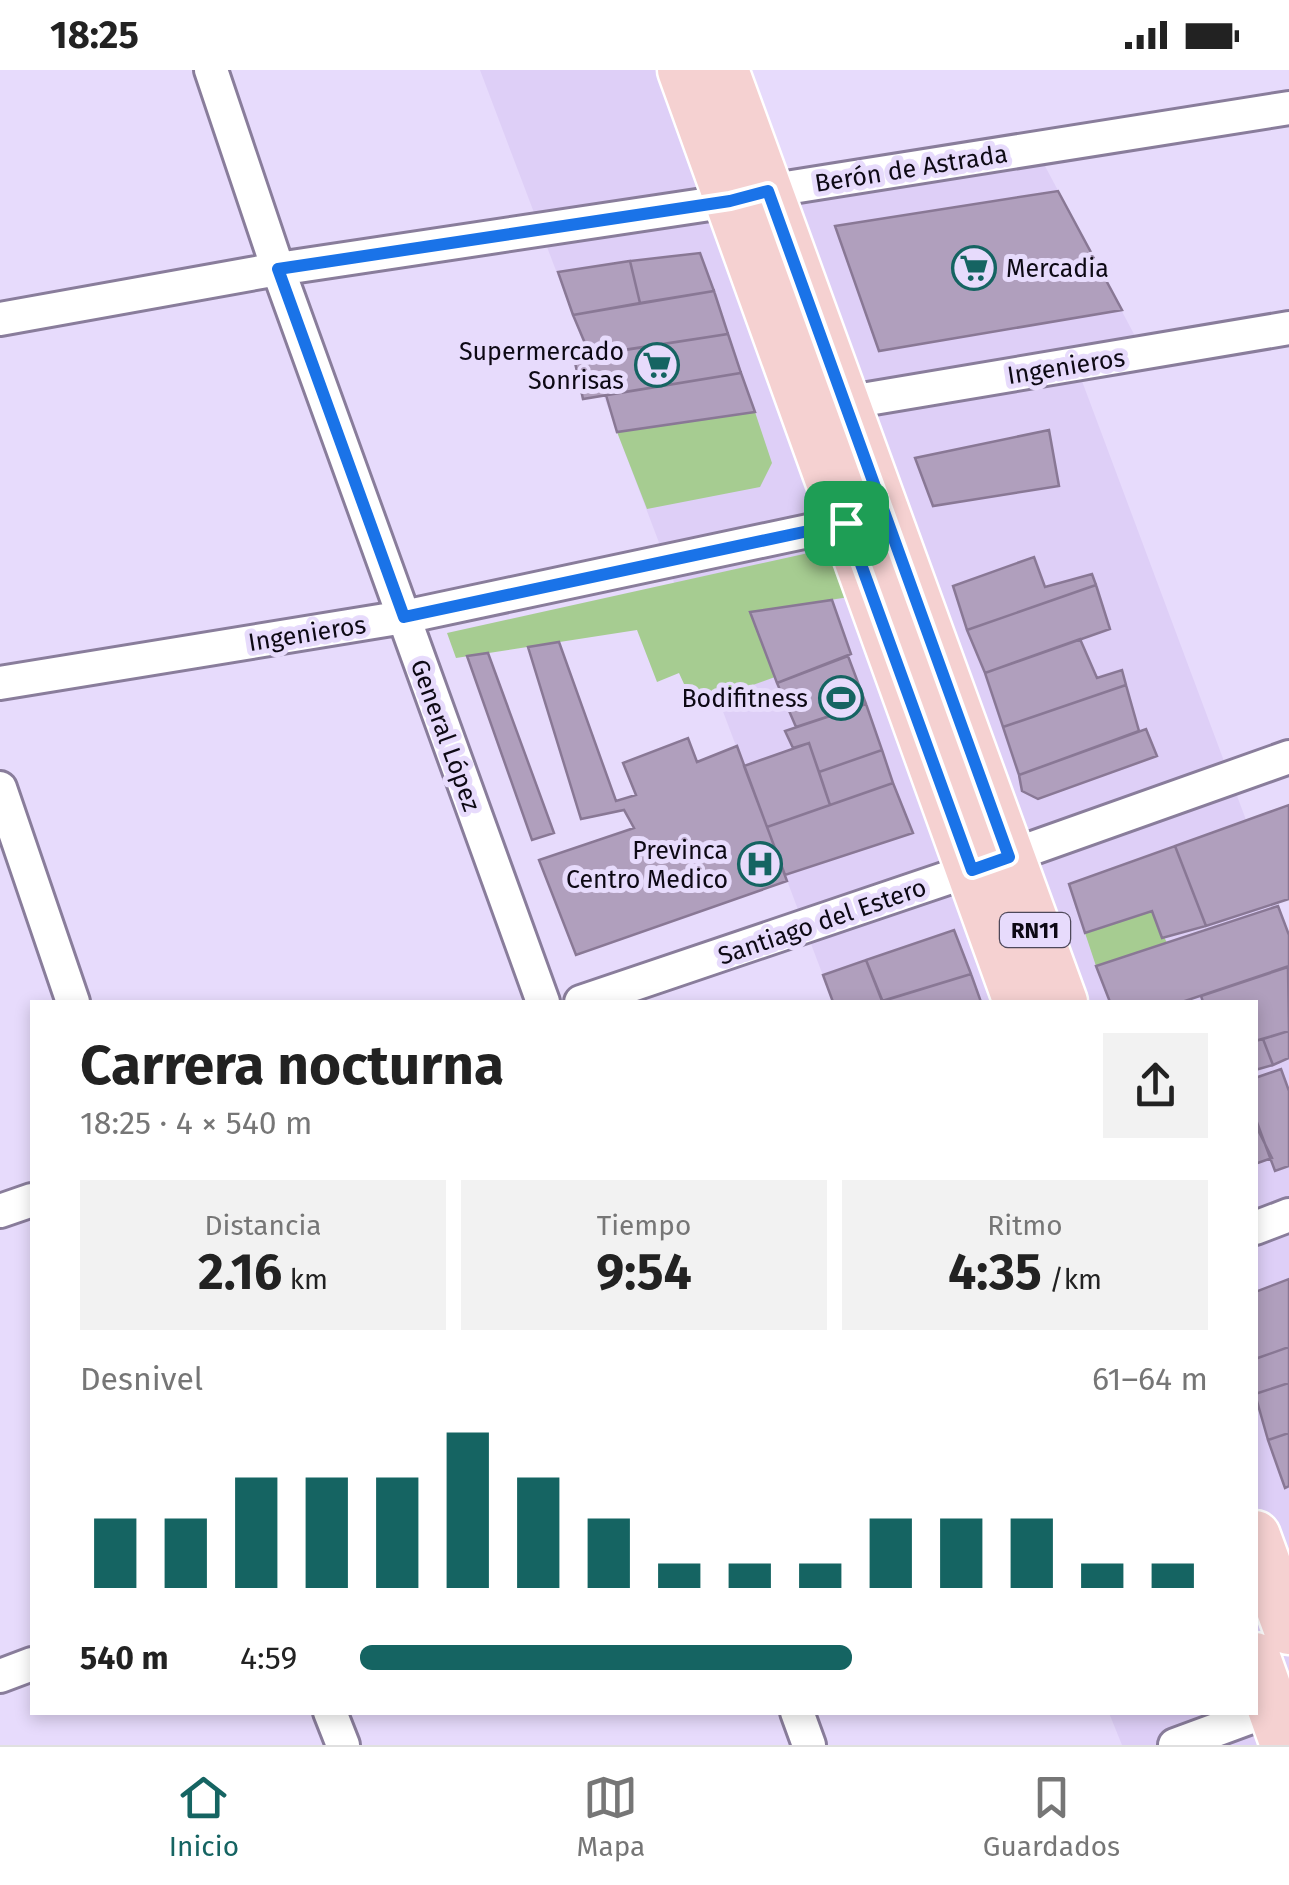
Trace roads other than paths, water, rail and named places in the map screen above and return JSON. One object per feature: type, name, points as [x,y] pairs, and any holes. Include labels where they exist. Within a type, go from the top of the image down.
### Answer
[{"type":"main road","name":"RN11","points":[[683,70],[749,196],[844,402],[990,864],[1019,1000]]},
{"type":"main road","name":"RN11","points":[[723,70],[749,196],[846,523],[990,864],[1061,1000]]},
{"type":"main road","points":[[1258,1544],[1289,1629]]},
{"type":"main road","points":[[1258,1665],[1283,1719]]},
{"type":"street","name":"General López","points":[[211,70],[278,269],[542,1000]]},
{"type":"street","name":"Berón de Astrada","points":[[0,319],[278,269],[1289,108]]},
{"type":"street","name":"Ingenieros","points":[[844,402],[1289,328]]},
{"type":"street","name":"Ingenieros","points":[[0,684],[404,617],[846,523]]},
{"type":"street","name":"Santiago del Estero","points":[[586,1000],[990,864],[1289,757]]},
{"type":"street","points":[[0,788],[73,1000]]},
{"type":"street","points":[[0,1211],[30,1201]]},
{"type":"street","points":[[1258,1227],[1289,1216]]},
{"type":"street","points":[[0,1676],[30,1665]]},
{"type":"street","points":[[331,1715],[343,1745]]},
{"type":"street","points":[[798,1715],[809,1745]]},
{"type":"street","points":[[1176,1745],[1283,1719]]},
{"type":"place","name":"Mercadia","points":[[974,268]]},
{"type":"place","name":"Supermercado Sonrisas","points":[[657,365]]},
{"type":"place","name":"Bodifitness","points":[[841,698]]},
{"type":"place","name":"Previnca Centro Medico","points":[[760,864]]}]
